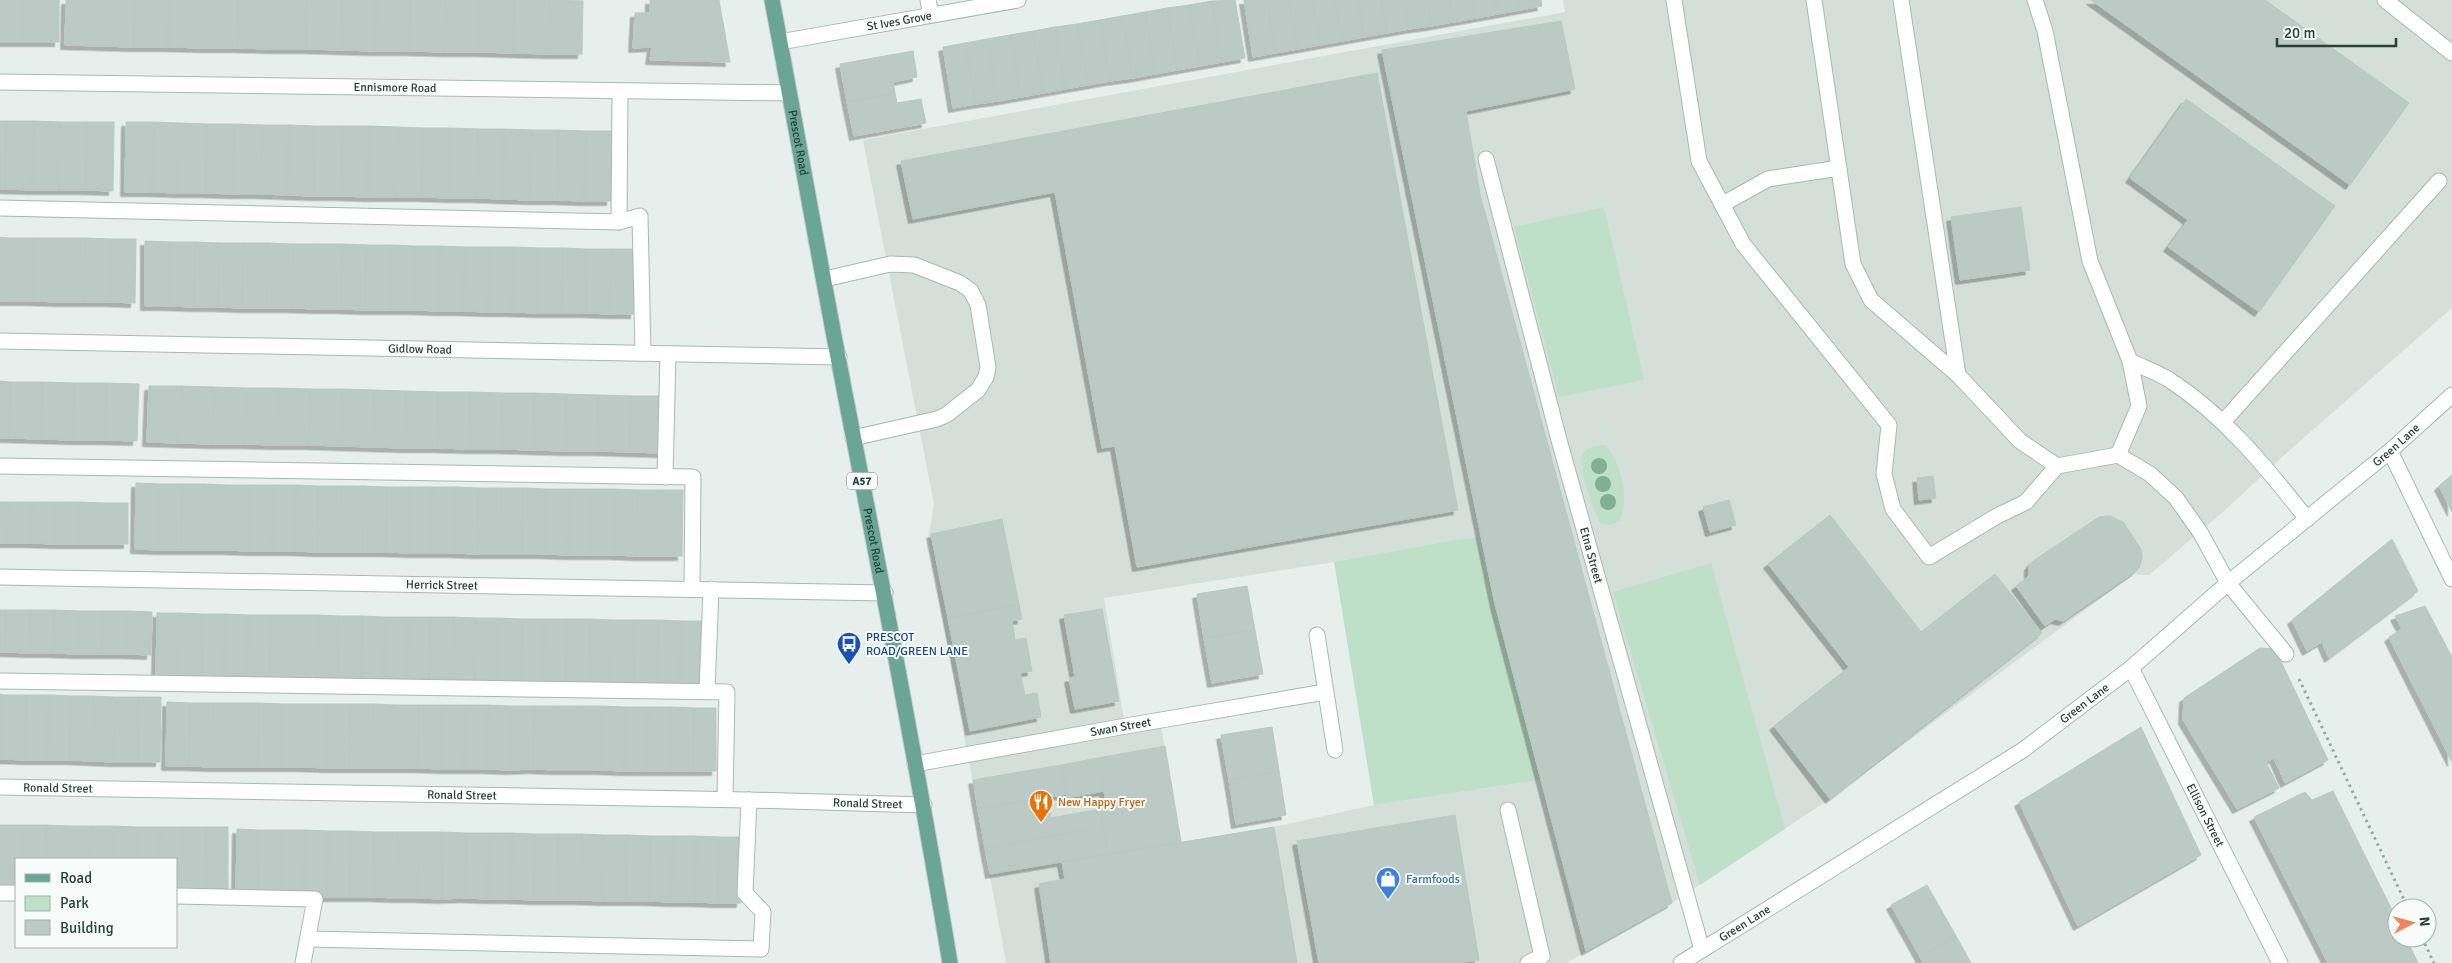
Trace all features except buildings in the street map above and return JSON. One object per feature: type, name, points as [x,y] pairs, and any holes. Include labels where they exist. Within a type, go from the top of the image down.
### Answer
[{"type":"main road","name":"Prescot Road","points":[[772,0],[840,357],[853,438],[885,593],[924,805],[950,963]]},
{"type":"street","points":[[928,0],[931,15]]},
{"type":"street","name":"St Ives Grove","points":[[780,42],[1018,0]]},
{"type":"street","points":[[1674,0],[1699,162],[1743,244],[1889,425],[1884,474],[1893,509],[1929,557],[1997,516],[2026,502],[2057,466],[2118,455],[2150,474],[2176,498],[2200,532],[2228,583],[2286,654]]},
{"type":"street","points":[[1814,0],[1853,264],[1871,300],[1958,375],[2020,441],[2057,466]]},
{"type":"street","points":[[1901,0],[1958,375]]},
{"type":"street","points":[[2036,0],[2045,31],[2090,261],[2130,361],[2139,406],[2118,455]]},
{"type":"street","points":[[2385,0],[2452,52]]},
{"type":"street","name":"Ennismore Road","points":[[0,82],[789,93]]},
{"type":"street","points":[[619,222],[620,92]]},
{"type":"street","name":"Etna Street","points":[[1486,159],[1559,440],[1702,950]]},
{"type":"street","points":[[1723,204],[1768,179],[1839,168]]},
{"type":"street","points":[[2223,422],[2439,181]]},
{"type":"street","points":[[0,208],[619,222],[640,216],[643,353]]},
{"type":"street","points":[[825,279],[890,264],[914,265],[960,282],[971,291],[978,305],[988,367],[978,390],[946,415],[937,419],[853,438]]},
{"type":"street","name":"Gidlow Road","points":[[0,341],[840,357]]},
{"type":"street","points":[[666,477],[668,354]]},
{"type":"street","points":[[2130,361],[2167,378],[2223,422],[2268,470],[2307,518]]},
{"type":"street","name":"Green Lane","points":[[1681,963],[2023,750],[2131,668],[2228,583],[2390,451],[2452,395]]},
{"type":"street","points":[[2390,451],[2452,579]]},
{"type":"street","points":[[0,466],[694,477],[692,589]]},
{"type":"street","name":"Herrick Street","points":[[0,576],[885,593]]},
{"type":"street","points":[[707,692],[711,589]]},
{"type":"street","points":[[1317,635],[1335,750]]},
{"type":"street","name":"Ellison Street","points":[[2131,668],[2280,963]]},
{"type":"street","points":[[0,681],[727,692],[725,800]]},
{"type":"street","name":"Swan Street","points":[[915,764],[1325,692]]},
{"type":"street","name":"Ronald Street","points":[[0,788],[749,800],[924,805]]},
{"type":"street","points":[[308,939],[761,949],[762,912],[745,892],[749,800]]},
{"type":"street","points":[[1508,810],[1542,956],[1528,963]]},
{"type":"street","points":[[0,893],[15,893]]},
{"type":"street","points":[[178,896],[315,900],[304,963]]},
{"type":"path","points":[[2286,654],[2403,898]]},
{"type":"path","points":[[2427,948],[2434,963]]},
{"type":"shaded area","points":[[1563,0],[2452,0],[2452,308],[2291,449],[2224,511],[2149,575],[2135,573],[1830,799],[1672,903],[1566,963],[1006,963],[928,539],[934,504],[863,140],[1565,12]],"holes":[[[1460,539],[1540,780],[1374,805],[1274,827],[1181,842],[1160,720],[1125,725],[1104,598],[1334,562]]]},
{"type":"green space","points":[[1604,207],[1644,380],[1559,397],[1514,227]]},
{"type":"green space","points":[[1606,445],[1620,471],[1624,492],[1623,511],[1620,520],[1610,525],[1601,524],[1598,518],[1590,499],[1582,466],[1582,458],[1586,450],[1591,447]]},
{"type":"green space","points":[[1478,538],[1540,780],[1374,805],[1334,562],[1460,539]]},
{"type":"green space","points":[[1711,563],[1785,829],[1700,885],[1613,592]]},
{"type":"place","name":"PRESCOT ROAD/GREEN LANE","points":[[849,665]]},
{"type":"place","name":"New Happy Fryer","points":[[1041,823]]},
{"type":"place","name":"Farmfoods","points":[[1388,900]]}]
